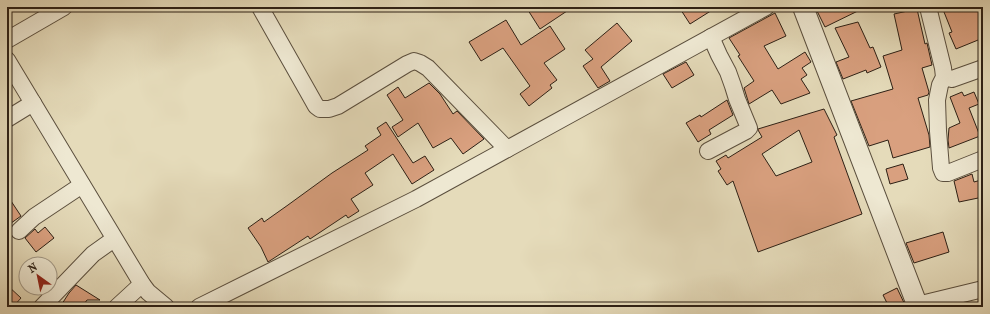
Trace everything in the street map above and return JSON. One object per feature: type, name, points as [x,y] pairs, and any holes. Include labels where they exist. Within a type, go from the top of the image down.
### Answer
[{"type":"street","points":[[7,40],[64,7]]},
{"type":"street","points":[[260,7],[320,110],[338,106],[414,61],[428,68],[507,149]]},
{"type":"street","points":[[199,307],[416,199],[766,7]]},
{"type":"street","points":[[803,7],[917,306],[981,290]]},
{"type":"street","points":[[928,7],[944,77],[940,85],[937,100],[941,168],[943,173],[948,173],[983,159]]},
{"type":"street","points":[[708,151],[749,128],[728,72],[711,37]]},
{"type":"street","points":[[7,60],[142,284],[148,292],[166,307]]},
{"type":"street","points":[[944,77],[952,79],[983,68]]},
{"type":"street","points":[[7,120],[33,103]]},
{"type":"street","points":[[19,231],[34,217],[82,185]]},
{"type":"street","points":[[42,307],[93,254],[114,239]]},
{"type":"street","points":[[117,307],[142,284]]},
{"type":"building","points":[[526,7],[573,7],[540,29]]},
{"type":"building","points":[[679,7],[717,7],[690,24]]},
{"type":"building","points":[[815,7],[866,7],[825,27]]},
{"type":"building","points":[[942,7],[983,7],[983,38],[956,49],[949,33],[952,32]]},
{"type":"building","points":[[917,9],[925,44],[927,43],[932,65],[922,68],[929,92],[928,95],[918,98],[929,135],[930,147],[893,158],[888,140],[869,146],[851,101],[893,89],[883,56],[902,50],[894,14]]},
{"type":"building","points":[[775,13],[786,36],[764,46],[778,69],[805,52],[811,62],[802,68],[807,75],[801,79],[810,93],[781,104],[772,90],[749,104],[744,88],[754,81],[738,56],[740,55],[729,38]]},
{"type":"building","points":[[506,20],[521,45],[550,26],[565,49],[544,63],[557,80],[550,85],[552,88],[529,106],[520,94],[530,86],[503,48],[481,61],[469,42]]},
{"type":"building","points":[[858,22],[870,48],[873,47],[881,67],[867,73],[866,70],[843,79],[836,62],[849,57],[835,28]]},
{"type":"building","points":[[617,23],[632,41],[601,67],[610,81],[598,88],[583,66],[593,59],[585,50]]},
{"type":"building","points":[[686,62],[694,75],[672,88],[663,74]]},
{"type":"building","points":[[429,83],[440,94],[453,114],[457,111],[484,139],[463,154],[451,138],[433,148],[418,123],[398,137],[392,127],[403,120],[387,95],[398,87],[405,98]]},
{"type":"building","points":[[962,92],[964,96],[974,92],[979,104],[969,108],[980,136],[949,148],[949,128],[960,123],[950,97]]},
{"type":"building","points":[[727,100],[733,115],[709,130],[711,134],[698,142],[686,123],[700,115],[701,117]]},
{"type":"building","points":[[824,109],[837,135],[834,137],[862,214],[758,252],[733,181],[727,185],[718,171],[721,169],[716,161],[726,155],[728,158],[762,137],[758,129]],"holes":[[[799,130],[812,162],[776,176],[762,154]]]},
{"type":"building","points":[[386,122],[413,163],[425,156],[434,170],[412,184],[393,154],[365,173],[373,185],[351,199],[359,211],[348,218],[346,215],[310,239],[308,236],[268,262],[261,247],[248,228],[262,218],[264,222],[332,173],[368,150],[365,146],[381,135],[377,128]]},
{"type":"building","points":[[903,164],[908,179],[890,184],[886,169]]},
{"type":"building","points":[[972,174],[974,182],[981,180],[983,197],[959,202],[954,181]]},
{"type":"building","points":[[7,195],[21,216],[7,226]]},
{"type":"building","points":[[45,227],[54,238],[36,252],[25,238],[35,229],[38,233]]},
{"type":"building","points":[[943,232],[949,252],[914,263],[906,243]]},
{"type":"building","points":[[7,285],[21,298],[13,307],[7,307]]},
{"type":"building","points":[[76,285],[100,300],[87,300],[82,307],[60,307]]},
{"type":"building","points":[[897,288],[906,307],[889,307],[883,295]]}]
